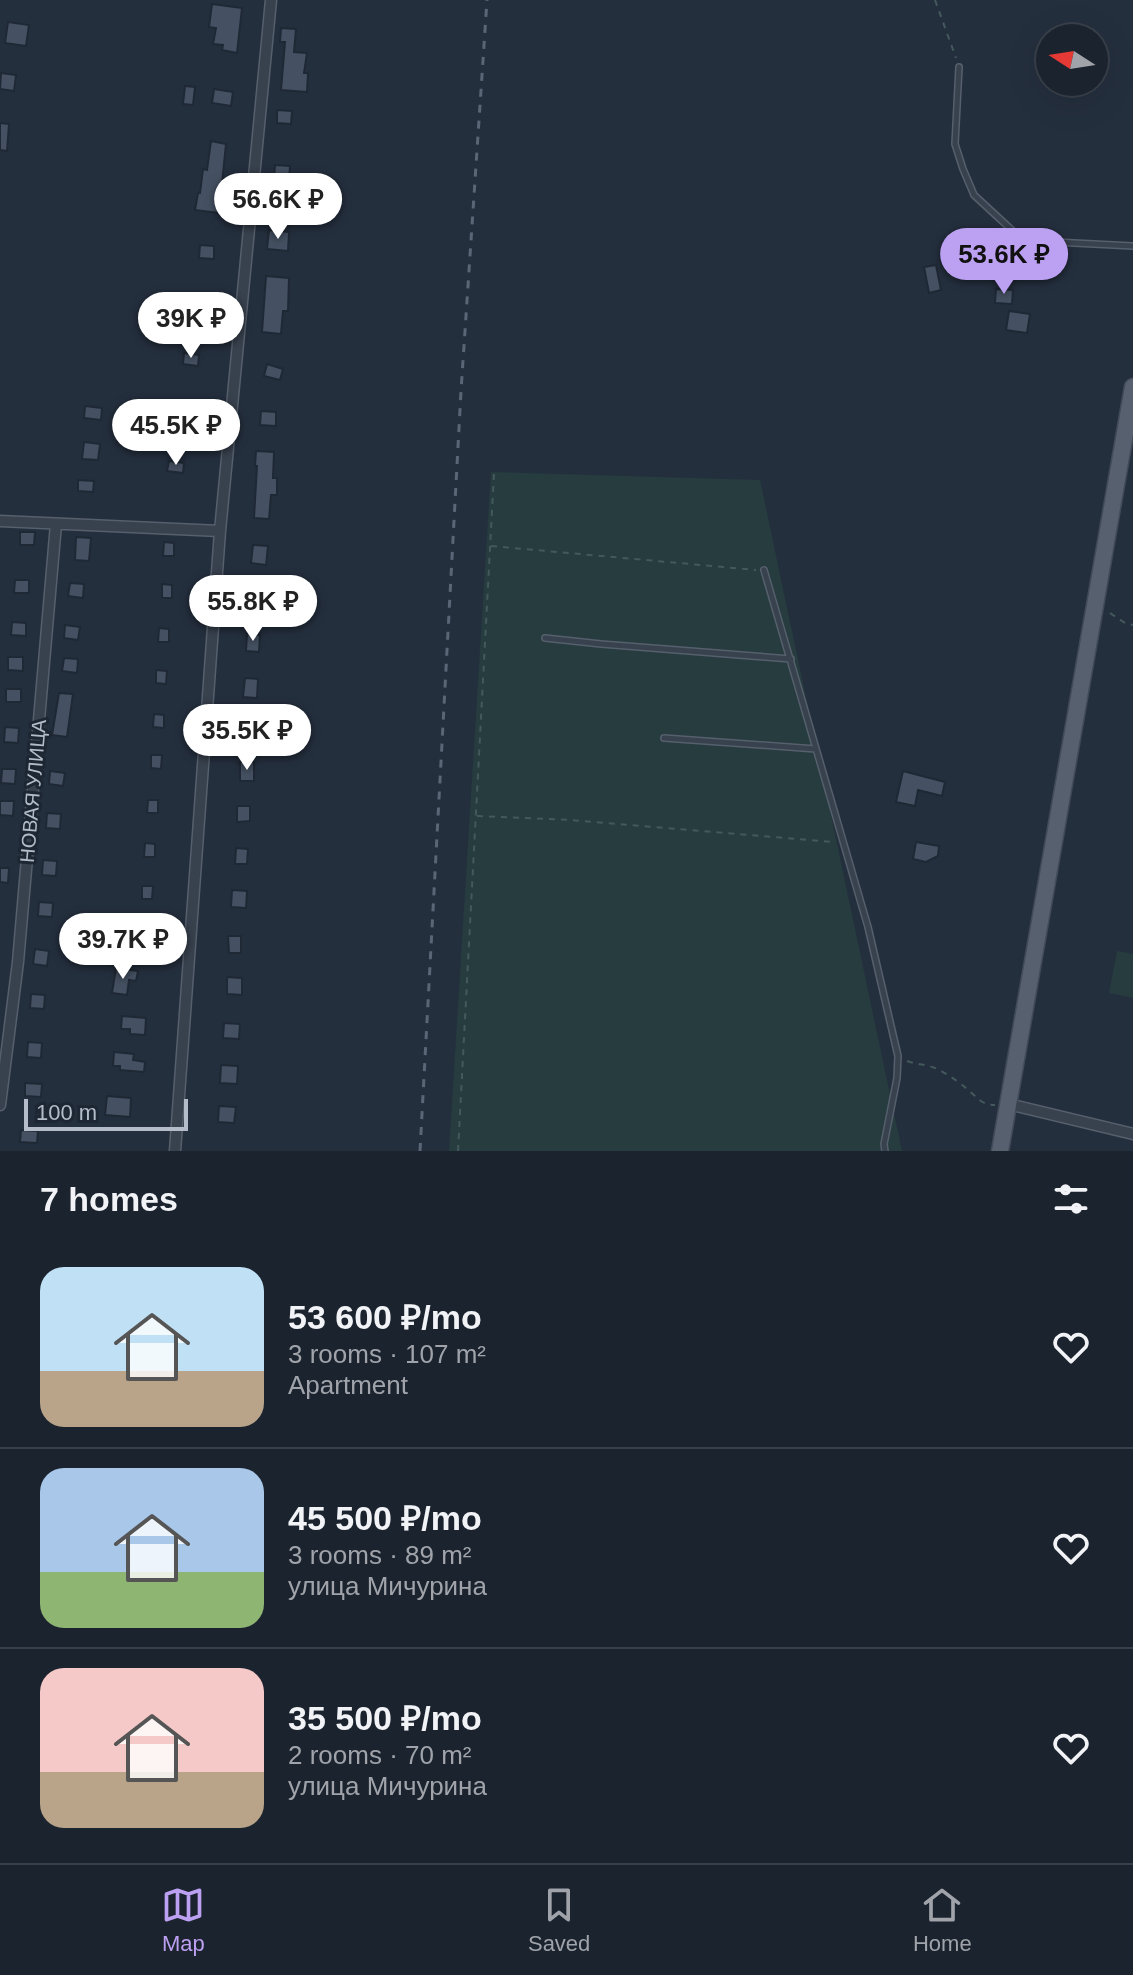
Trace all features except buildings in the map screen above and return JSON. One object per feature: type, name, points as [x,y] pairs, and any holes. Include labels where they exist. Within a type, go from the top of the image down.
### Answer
[{"type":"main road","points":[[1000,1151],[1133,387]]},
{"type":"street","points":[[175,1151],[220,531],[271,0]]},
{"type":"street","points":[[0,521],[220,531]]},
{"type":"street","name":"НОВАЯ УЛИЦА","points":[[0,1105],[18,962],[56,524]]},
{"type":"street","points":[[1008,1104],[1133,1134]]},
{"type":"lane","points":[[959,67],[955,144],[974,195],[1014,232],[1035,241],[1133,246]]},
{"type":"lane","points":[[764,570],[868,927],[898,1056],[885,1151]]},
{"type":"lane","points":[[545,638],[791,659]]},
{"type":"lane","points":[[664,738],[816,749]]},
{"type":"path","points":[[935,0],[959,67]]},
{"type":"path","points":[[458,1151],[494,473]]},
{"type":"path","points":[[490,546],[764,570]]},
{"type":"path","points":[[1096,604],[1133,625]]},
{"type":"path","points":[[476,815],[842,843]]},
{"type":"path","points":[[898,1056],[941,1071],[987,1105],[1008,1104]]},
{"type":"green space","points":[[491,472],[760,480],[902,1151],[449,1151]]},
{"type":"green space","points":[[1117,951],[1133,954],[1133,998],[1109,993]]},
{"type":"railway","points":[[420,1151],[461,391],[487,0]]}]
